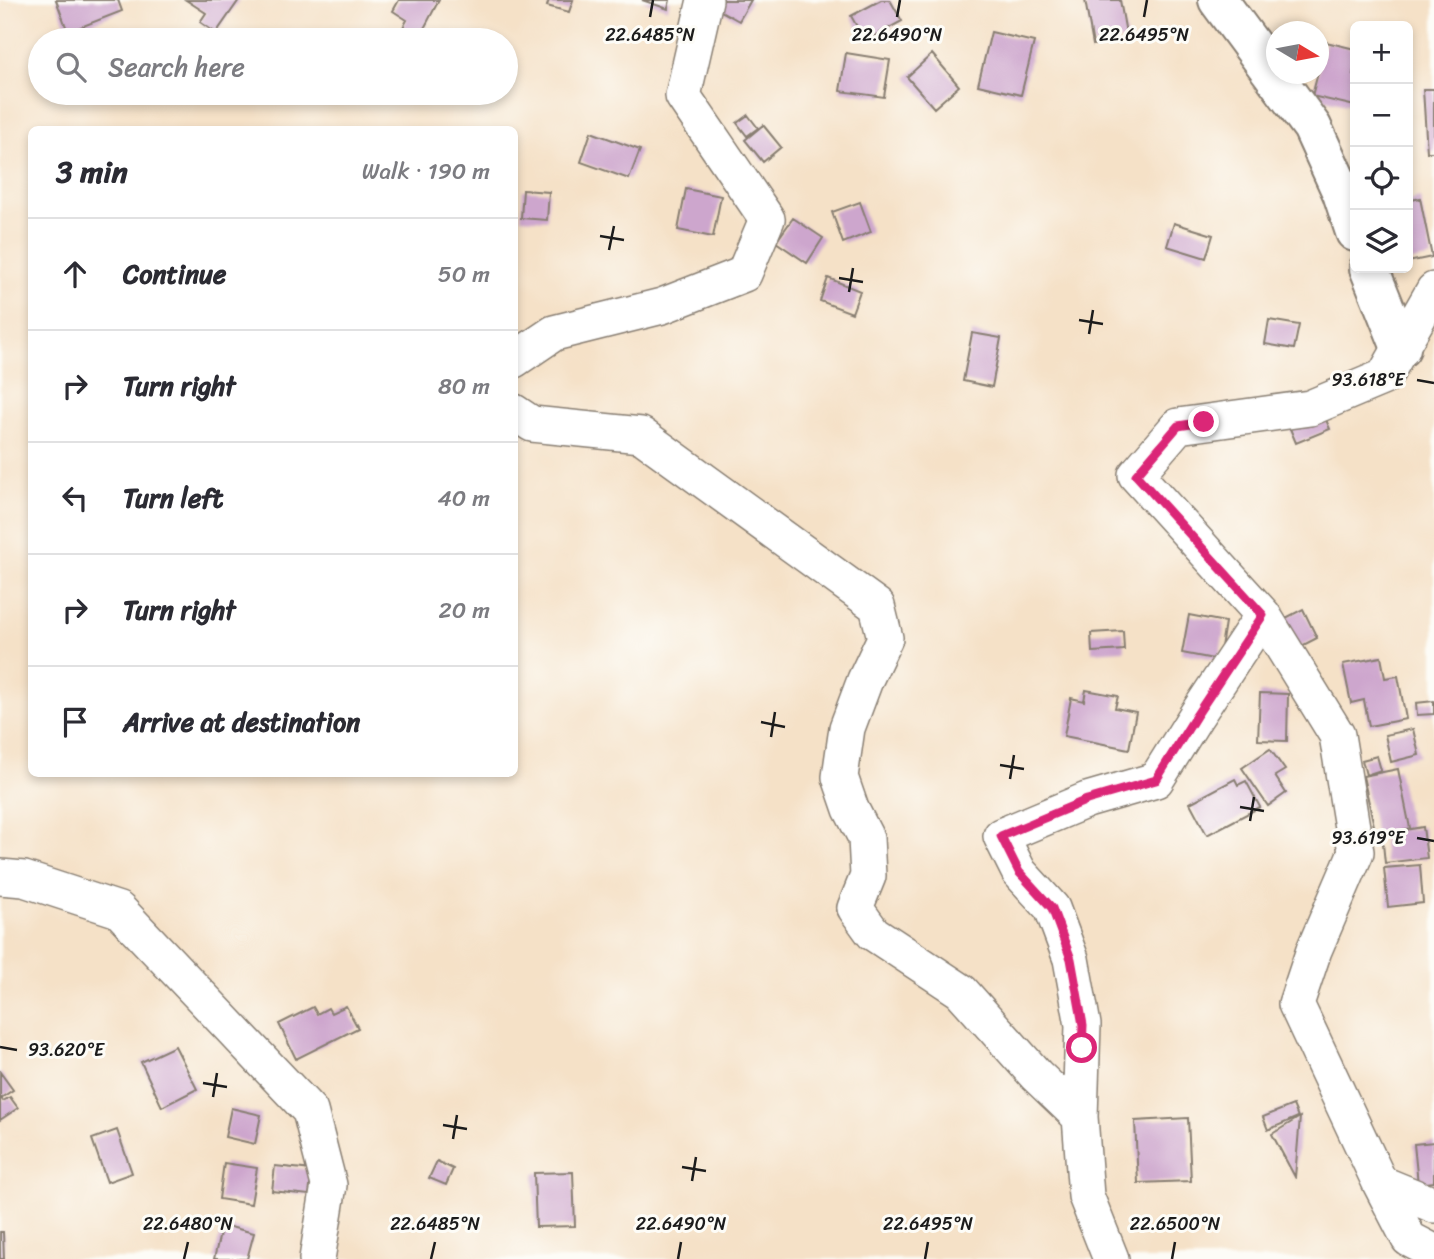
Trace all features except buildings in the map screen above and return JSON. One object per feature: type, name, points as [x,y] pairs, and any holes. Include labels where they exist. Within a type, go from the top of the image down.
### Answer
[{"type":"street","points":[[518,357],[554,333],[662,306],[744,274],[767,219],[683,96],[705,0]]},
{"type":"street","points":[[1218,0],[1312,127],[1350,217]]},
{"type":"street","points":[[1371,273],[1401,348]]},
{"type":"street","points":[[1434,290],[1384,377],[1310,408],[1178,426],[1136,475],[1263,615],[1337,735],[1356,852],[1314,950],[1296,1004],[1409,1239],[1434,1252]]},
{"type":"street","points":[[518,415],[532,424],[642,435],[877,606],[885,638],[847,727],[840,777],[851,809],[866,838],[868,876],[855,908],[873,933],[961,991],[1036,1075],[1080,1117]]},
{"type":"street","points":[[1111,1259],[1086,1196],[1080,1117],[1083,1025],[1071,959],[1052,908],[1019,872],[1001,836],[1087,800],[1156,780],[1263,615]]},
{"type":"street","points":[[0,877],[24,879],[119,910],[310,1111],[329,1185],[317,1259]]},
{"type":"street","points":[[1380,1183],[1434,1205]]},
{"type":"route","points":[[1082,1048],[1083,1025],[1071,959],[1052,908],[1019,872],[1001,836],[1087,800],[1156,780],[1263,615],[1136,475],[1178,426],[1204,422]]}]
